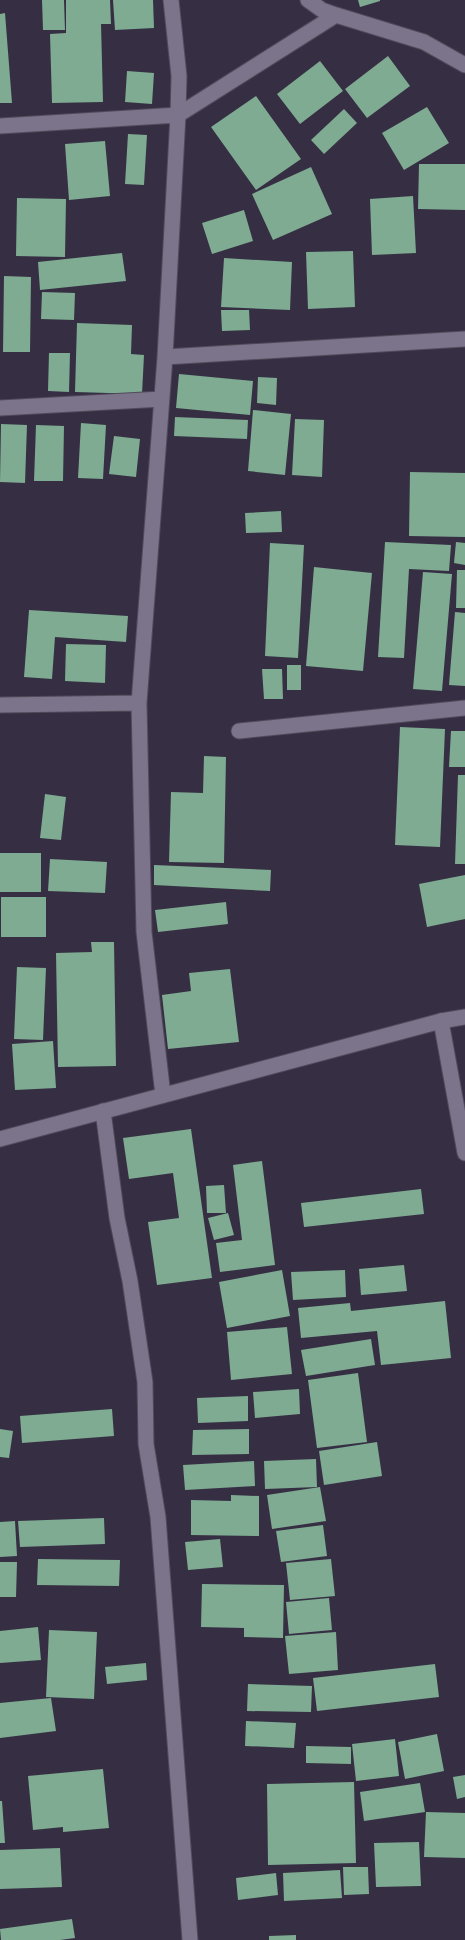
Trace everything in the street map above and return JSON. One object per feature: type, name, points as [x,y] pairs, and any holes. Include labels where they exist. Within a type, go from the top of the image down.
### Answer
[{"type":"street","points":[[163,1095],[144,933],[139,703],[165,357],[178,115],[179,76],[171,0]]},
{"type":"street","points":[[308,0],[322,10],[424,42],[465,65]]},
{"type":"street","points":[[0,126],[178,115],[336,15]]},
{"type":"street","points":[[165,357],[465,339]]},
{"type":"street","points":[[0,408],[162,399]]},
{"type":"street","points":[[0,705],[139,703]]},
{"type":"street","points":[[239,731],[465,708]]},
{"type":"street","points":[[0,1139],[441,1021],[465,1017]]},
{"type":"street","points":[[441,1021],[465,1153]]},
{"type":"street","points":[[103,1111],[117,1218],[145,1382],[146,1444],[159,1516],[190,1940]]},
{"type":"building","points":[[42,0],[64,0],[65,30],[43,30]]},
{"type":"building","points":[[66,0],[110,0],[111,24],[101,24],[103,102],[52,103],[50,34],[66,33]]},
{"type":"building","points":[[113,0],[153,0],[154,28],[115,30]]},
{"type":"building","points":[[358,0],[380,0],[380,1],[360,7]]},
{"type":"building","points":[[5,13],[12,103],[0,103],[0,14]]},
{"type":"building","points":[[388,56],[410,86],[367,118],[345,89]]},
{"type":"building","points":[[320,61],[343,91],[300,124],[277,94]]},
{"type":"building","points":[[127,71],[154,73],[152,104],[125,102]]},
{"type":"building","points":[[256,96],[301,159],[256,190],[211,127]]},
{"type":"building","points":[[427,107],[449,143],[404,170],[382,133]]},
{"type":"building","points":[[344,109],[357,123],[324,154],[311,140]]},
{"type":"building","points":[[128,134],[147,135],[144,185],[125,184]]},
{"type":"building","points":[[105,141],[110,196],[69,200],[65,144]]},
{"type":"building","points":[[419,164],[465,164],[465,210],[418,209]]},
{"type":"building","points":[[311,167],[332,214],[273,240],[252,194]]},
{"type":"building","points":[[413,196],[416,253],[372,255],[370,199]]},
{"type":"building","points":[[17,198],[66,199],[65,257],[16,256]]},
{"type":"building","points":[[244,210],[253,241],[212,254],[202,223]]},
{"type":"building","points":[[353,251],[355,307],[308,309],[306,252]]},
{"type":"building","points":[[122,253],[126,281],[40,290],[38,262]]},
{"type":"building","points":[[224,258],[292,262],[290,310],[221,307]]},
{"type":"building","points":[[4,276],[31,277],[30,352],[3,352]]},
{"type":"building","points":[[42,292],[75,293],[74,320],[41,319]]},
{"type":"building","points":[[221,310],[249,310],[250,330],[222,331]]},
{"type":"building","points":[[77,323],[132,325],[131,354],[144,355],[142,394],[75,392]]},
{"type":"building","points":[[49,353],[70,353],[69,392],[48,391]]},
{"type":"building","points":[[179,374],[253,381],[250,415],[176,408]]},
{"type":"building","points":[[258,377],[277,378],[276,405],[257,403]]},
{"type":"building","points":[[253,410],[291,414],[285,475],[248,471]]},
{"type":"building","points":[[175,417],[248,420],[247,439],[174,436]]},
{"type":"building","points":[[295,419],[324,420],[322,477],[292,475]]},
{"type":"building","points":[[81,423],[106,425],[103,479],[78,478]]},
{"type":"building","points":[[1,424],[27,425],[25,483],[0,482]]},
{"type":"building","points":[[36,425],[64,426],[63,481],[34,481]]},
{"type":"building","points":[[114,436],[140,439],[136,477],[109,474]]},
{"type":"building","points":[[410,472],[465,473],[465,537],[409,536]]},
{"type":"building","points":[[281,511],[282,532],[246,533],[245,513]]},
{"type":"building","points":[[385,542],[451,545],[449,571],[409,569],[404,658],[378,657]]},
{"type":"building","points":[[456,542],[465,543],[465,565],[454,563]]},
{"type":"building","points":[[270,543],[304,545],[298,658],[265,656]]},
{"type":"building","points":[[314,567],[372,573],[363,671],[306,666]]},
{"type":"building","points":[[457,570],[465,570],[465,608],[456,608]]},
{"type":"building","points":[[423,572],[452,574],[442,691],[413,689]]},
{"type":"building","points":[[29,610],[128,616],[126,642],[55,637],[52,679],[24,677]]},
{"type":"building","points":[[455,612],[465,613],[465,686],[449,685]]},
{"type":"building","points":[[66,644],[106,645],[105,683],[65,681]]},
{"type":"building","points":[[287,665],[301,665],[301,690],[287,690]]},
{"type":"building","points":[[262,669],[282,669],[283,699],[264,699]]},
{"type":"building","points":[[400,727],[445,729],[440,847],[395,845]]},
{"type":"building","points":[[451,731],[465,731],[465,767],[449,767]]},
{"type":"building","points":[[204,756],[226,757],[224,863],[169,862],[171,792],[203,793]]},
{"type":"building","points":[[458,775],[465,775],[465,864],[455,864]]},
{"type":"building","points":[[45,794],[66,797],[61,840],[40,838]]},
{"type":"building","points":[[0,853],[41,853],[41,892],[0,892]]},
{"type":"building","points":[[50,859],[107,862],[105,893],[48,891]]},
{"type":"building","points":[[154,865],[271,870],[270,891],[154,885]]},
{"type":"building","points":[[465,875],[465,919],[427,927],[419,884]]},
{"type":"building","points":[[1,897],[46,897],[46,937],[1,937]]},
{"type":"building","points":[[226,902],[228,924],[158,932],[155,910]]},
{"type":"building","points":[[91,942],[114,942],[116,1066],[58,1067],[56,953],[92,952]]},
{"type":"building","points":[[17,967],[46,968],[43,1040],[14,1039]]},
{"type":"building","points":[[230,969],[239,1042],[168,1049],[162,995],[191,991],[189,973]]},
{"type":"building","points":[[53,1041],[56,1088],[15,1090],[12,1044]]},
{"type":"building","points":[[191,1129],[212,1278],[157,1285],[148,1222],[179,1218],[173,1173],[129,1179],[123,1138]]},
{"type":"building","points":[[262,1161],[275,1265],[220,1272],[216,1243],[242,1240],[233,1165]]},
{"type":"building","points":[[224,1185],[226,1213],[207,1213],[206,1186]]},
{"type":"building","points":[[421,1189],[424,1214],[304,1227],[301,1203]]},
{"type":"building","points":[[228,1213],[234,1235],[214,1240],[208,1218]]},
{"type":"building","points":[[404,1265],[407,1291],[361,1295],[359,1269]]},
{"type":"building","points":[[282,1270],[290,1316],[227,1328],[219,1282]]},
{"type":"building","points":[[345,1270],[346,1297],[293,1300],[291,1272]]},
{"type":"building","points":[[445,1301],[451,1358],[381,1365],[377,1331],[301,1338],[298,1308],[350,1303],[351,1311]]},
{"type":"building","points":[[287,1327],[292,1374],[231,1380],[227,1332]]},
{"type":"building","points":[[371,1339],[375,1365],[306,1376],[301,1350]]},
{"type":"building","points":[[358,1373],[367,1442],[317,1448],[308,1380]]},
{"type":"building","points":[[299,1389],[300,1414],[255,1418],[253,1392]]},
{"type":"building","points":[[248,1396],[248,1421],[198,1423],[197,1398]]},
{"type":"building","points":[[112,1409],[114,1436],[22,1443],[20,1416]]},
{"type":"building","points":[[0,1429],[13,1431],[9,1458],[0,1457]]},
{"type":"building","points":[[249,1429],[249,1454],[192,1455],[193,1430]]},
{"type":"building","points":[[377,1442],[382,1476],[324,1485],[319,1451]]},
{"type":"building","points":[[316,1459],[317,1487],[265,1489],[264,1461]]},
{"type":"building","points":[[254,1461],[255,1486],[185,1490],[183,1465]]},
{"type":"building","points":[[320,1487],[326,1521],[272,1529],[267,1495]]},
{"type":"building","points":[[231,1495],[259,1496],[259,1536],[191,1535],[191,1500],[231,1501]]},
{"type":"building","points":[[104,1518],[105,1544],[20,1547],[18,1521]]},
{"type":"building","points":[[15,1521],[17,1556],[0,1557],[0,1522]]},
{"type":"building","points":[[323,1525],[327,1556],[281,1562],[276,1531]]},
{"type":"building","points":[[220,1539],[223,1567],[188,1570],[185,1542]]},
{"type":"building","points":[[38,1559],[120,1560],[119,1586],[37,1585]]},
{"type":"building","points":[[331,1559],[335,1596],[290,1600],[286,1563]]},
{"type":"building","points":[[0,1562],[17,1562],[16,1597],[0,1597]]},
{"type":"building","points":[[202,1584],[284,1585],[283,1638],[244,1637],[244,1628],[201,1627]]},
{"type":"building","points":[[329,1598],[332,1630],[289,1634],[286,1602]]},
{"type":"building","points":[[38,1627],[41,1660],[0,1663],[0,1631]]},
{"type":"building","points":[[49,1630],[97,1632],[94,1699],[46,1697]]},
{"type":"building","points":[[336,1632],[338,1670],[289,1674],[285,1636]]},
{"type":"building","points":[[146,1663],[147,1680],[107,1684],[105,1667]]},
{"type":"building","points":[[435,1664],[439,1697],[317,1711],[313,1678]]},
{"type":"building","points":[[248,1684],[312,1686],[311,1712],[247,1711]]},
{"type":"building","points":[[51,1698],[56,1731],[0,1738],[0,1703]]},
{"type":"building","points":[[246,1721],[296,1723],[294,1748],[245,1746]]},
{"type":"building","points":[[437,1734],[444,1771],[405,1779],[398,1742]]},
{"type":"building","points":[[395,1739],[399,1776],[356,1781],[352,1744]]},
{"type":"building","points":[[306,1746],[351,1747],[351,1764],[306,1763]]},
{"type":"building","points":[[103,1769],[109,1828],[63,1832],[63,1827],[33,1830],[28,1776]]},
{"type":"building","points":[[465,1775],[465,1797],[457,1799],[453,1777]]},
{"type":"building","points":[[354,1782],[356,1863],[268,1865],[267,1784]]},
{"type":"building","points":[[420,1783],[425,1812],[364,1821],[360,1792]]},
{"type":"building","points":[[0,1801],[2,1801],[5,1843],[0,1843]]},
{"type":"building","points":[[426,1812],[465,1813],[465,1858],[424,1857]]},
{"type":"building","points":[[419,1842],[421,1886],[376,1887],[374,1843]]},
{"type":"building","points":[[60,1848],[62,1887],[0,1889],[0,1850]]},
{"type":"building","points":[[343,1867],[368,1867],[369,1894],[344,1895]]},
{"type":"building","points":[[340,1870],[342,1898],[284,1901],[283,1873]]},
{"type":"building","points":[[276,1873],[278,1895],[238,1900],[236,1878]]},
{"type":"building","points":[[72,1919],[75,1938],[1,1940],[0,1929]]},
{"type":"building","points":[[296,1935],[296,1940],[269,1940],[269,1936]]}]
